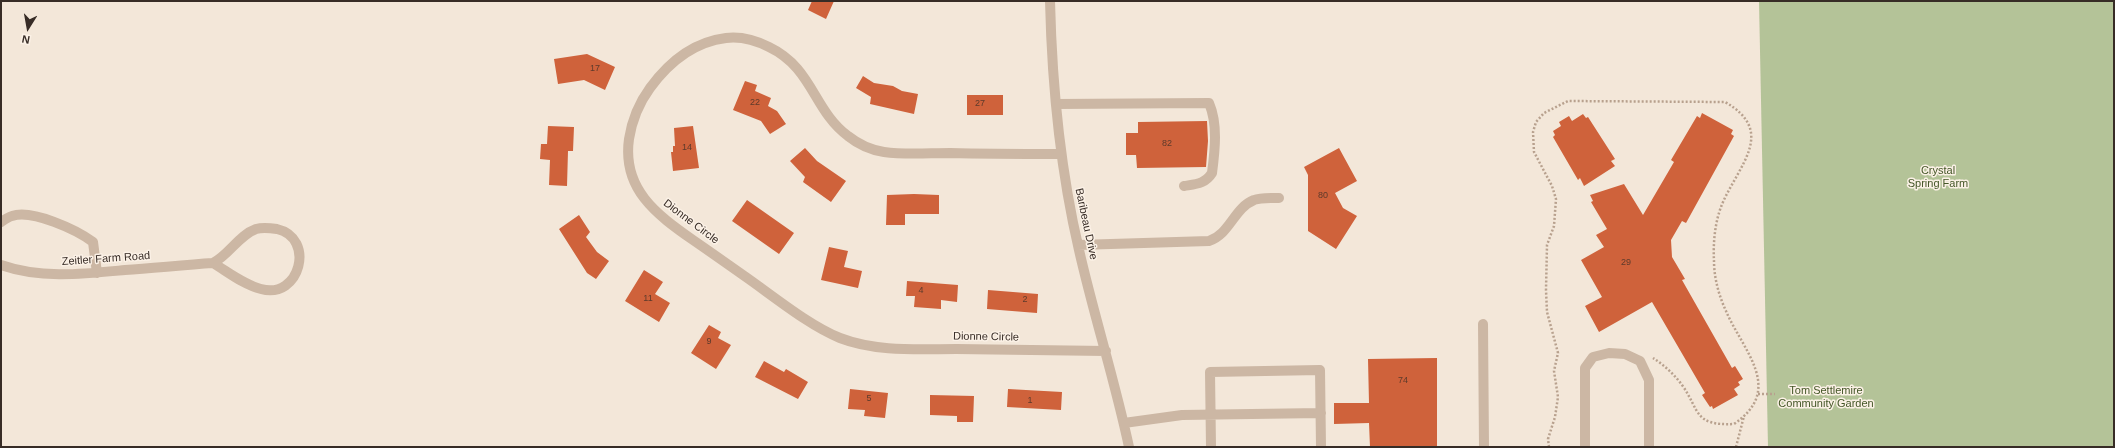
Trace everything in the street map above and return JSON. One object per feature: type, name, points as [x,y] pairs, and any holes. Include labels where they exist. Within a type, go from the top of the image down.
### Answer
[{"type":"street","name":"Baribeau Drive","points":[[1050,1],[1056,104],[1061,154],[1078,245],[1129,447]]},
{"type":"street","name":"Dionne Circle","points":[[1061,154],[882,152],[869,148],[856,142],[833,122],[799,69],[789,59],[755,40],[730,38],[703,43],[690,49],[678,58],[656,80],[638,109],[632,125],[628,160],[631,176],[638,190],[647,203],[667,222],[794,310],[839,338],[852,342],[891,348],[1106,351]]},
{"type":"street","points":[[1056,104],[1209,103],[1214,114],[1212,174],[1208,180],[1200,184],[1184,186]]},
{"type":"street","points":[[1078,245],[1209,241],[1218,238],[1244,207],[1254,199],[1279,198]]},
{"type":"street","points":[[1,222],[12,216],[28,214],[79,232],[93,242],[97,273]]},
{"type":"street","points":[[269,227],[281,230],[291,237],[298,248],[300,263],[295,278],[284,287],[272,290],[261,290],[250,285],[213,263],[222,258],[256,229],[269,227]]},
{"type":"street","name":"Zeitler Farm Road","points":[[1,264],[26,272],[52,274],[97,273],[213,263]]},
{"type":"street","points":[[1483,324],[1484,447]]},
{"type":"street","points":[[1585,447],[1585,368],[1594,357],[1609,353],[1625,354],[1640,361],[1649,380],[1649,447]]},
{"type":"street","points":[[1211,447],[1210,372],[1320,370],[1321,447]]},
{"type":"street","points":[[1124,423],[1182,415],[1321,413]]},
{"type":"path","points":[[1549,447],[1549,433],[1555,417],[1558,397],[1554,371],[1558,353],[1547,312],[1547,245],[1554,226],[1556,199],[1552,186],[1534,152],[1533,132],[1536,122],[1544,113],[1556,105],[1568,101],[1725,102],[1737,109],[1745,118],[1751,128],[1752,141],[1745,161],[1723,203],[1719,214],[1715,235],[1714,268],[1720,297],[1726,312],[1747,348],[1757,371],[1759,381],[1758,394],[1750,411],[1734,424],[1723,424],[1702,418],[1694,410],[1683,386],[1663,364],[1643,351],[1632,357]]},
{"type":"path","points":[[1758,394],[1775,394]]},
{"type":"path","points":[[1736,447],[1744,416]]},
{"type":"green space","name":"Crystal Spring Farm","points":[[1759,1],[2114,1],[2114,447],[1768,447]]},
{"type":"building","points":[[812,1],[834,1],[826,19],[808,10]]},
{"type":"building","points":[[587,54],[615,67],[605,90],[584,80],[558,84],[554,59]]},
{"type":"building","points":[[863,76],[874,83],[893,86],[902,91],[918,94],[914,114],[870,104],[871,97],[856,88]]},
{"type":"building","points":[[745,81],[757,85],[755,91],[771,98],[768,106],[777,111],[786,124],[770,134],[761,121],[733,110]]},
{"type":"building","points":[[967,95],[1003,95],[1003,115],[967,115]]},
{"type":"building","points":[[1702,113],[1733,130],[1731,134],[1734,136],[1686,223],[1682,221],[1671,240],[1672,257],[1685,279],[1682,280],[1732,368],[1735,366],[1743,379],[1738,382],[1740,385],[1734,389],[1738,395],[1713,409],[1702,395],[1705,393],[1652,302],[1599,332],[1585,306],[1602,297],[1581,260],[1604,247],[1596,235],[1607,229],[1591,202],[1593,201],[1590,195],[1624,184],[1643,215],[1674,162],[1671,160],[1697,116],[1700,118]]},
{"type":"building","points":[[1583,114],[1586,118],[1588,117],[1615,159],[1611,161],[1615,166],[1584,186],[1580,178],[1578,180],[1553,137],[1555,135],[1553,131],[1561,126],[1559,122],[1569,116],[1572,121]]},
{"type":"building","points":[[1207,121],[1208,141],[1206,167],[1137,168],[1136,155],[1126,155],[1126,133],[1138,133],[1138,122]]},
{"type":"building","points":[[548,126],[574,127],[573,151],[568,151],[567,186],[549,185],[550,160],[540,159],[541,144],[547,144]]},
{"type":"building","points":[[693,126],[699,168],[673,171],[671,152],[673,152],[673,146],[675,146],[674,128]]},
{"type":"building","points":[[805,148],[817,161],[846,181],[831,202],[803,182],[805,177],[790,161]]},
{"type":"building","points":[[1339,148],[1357,181],[1335,193],[1343,208],[1357,216],[1336,249],[1308,231],[1308,175],[1304,167]]},
{"type":"building","points":[[887,195],[939,195],[939,214],[905,214],[905,225],[886,225]]},
{"type":"building","points":[[747,200],[794,233],[779,254],[732,221]]},
{"type":"building","points":[[579,215],[590,232],[586,237],[597,252],[609,261],[596,279],[587,273],[559,229]]},
{"type":"building","points":[[829,247],[848,251],[844,267],[862,271],[858,288],[821,280]]},
{"type":"building","points":[[644,270],[663,282],[655,294],[670,303],[659,322],[625,301]]},
{"type":"building","points":[[907,281],[958,285],[957,302],[941,300],[941,309],[914,307],[915,296],[906,296]]},
{"type":"building","points":[[988,290],[1038,294],[1037,313],[987,309]]},
{"type":"building","points":[[709,325],[721,332],[718,338],[731,345],[716,369],[691,353]]},
{"type":"building","points":[[1437,358],[1437,447],[1370,447],[1369,423],[1334,424],[1334,403],[1369,403],[1368,359]]},
{"type":"building","points":[[764,361],[784,372],[786,369],[808,382],[798,399],[755,377]]},
{"type":"building","points":[[850,389],[888,393],[885,418],[864,416],[865,410],[848,409]]},
{"type":"building","points":[[1008,389],[1062,392],[1061,410],[1007,407]]},
{"type":"building","points":[[930,395],[974,396],[973,422],[957,422],[957,416],[930,415]]},
{"type":"park label","name":"Tom Settlemire Community Garden","points":[[1826,397]]}]
